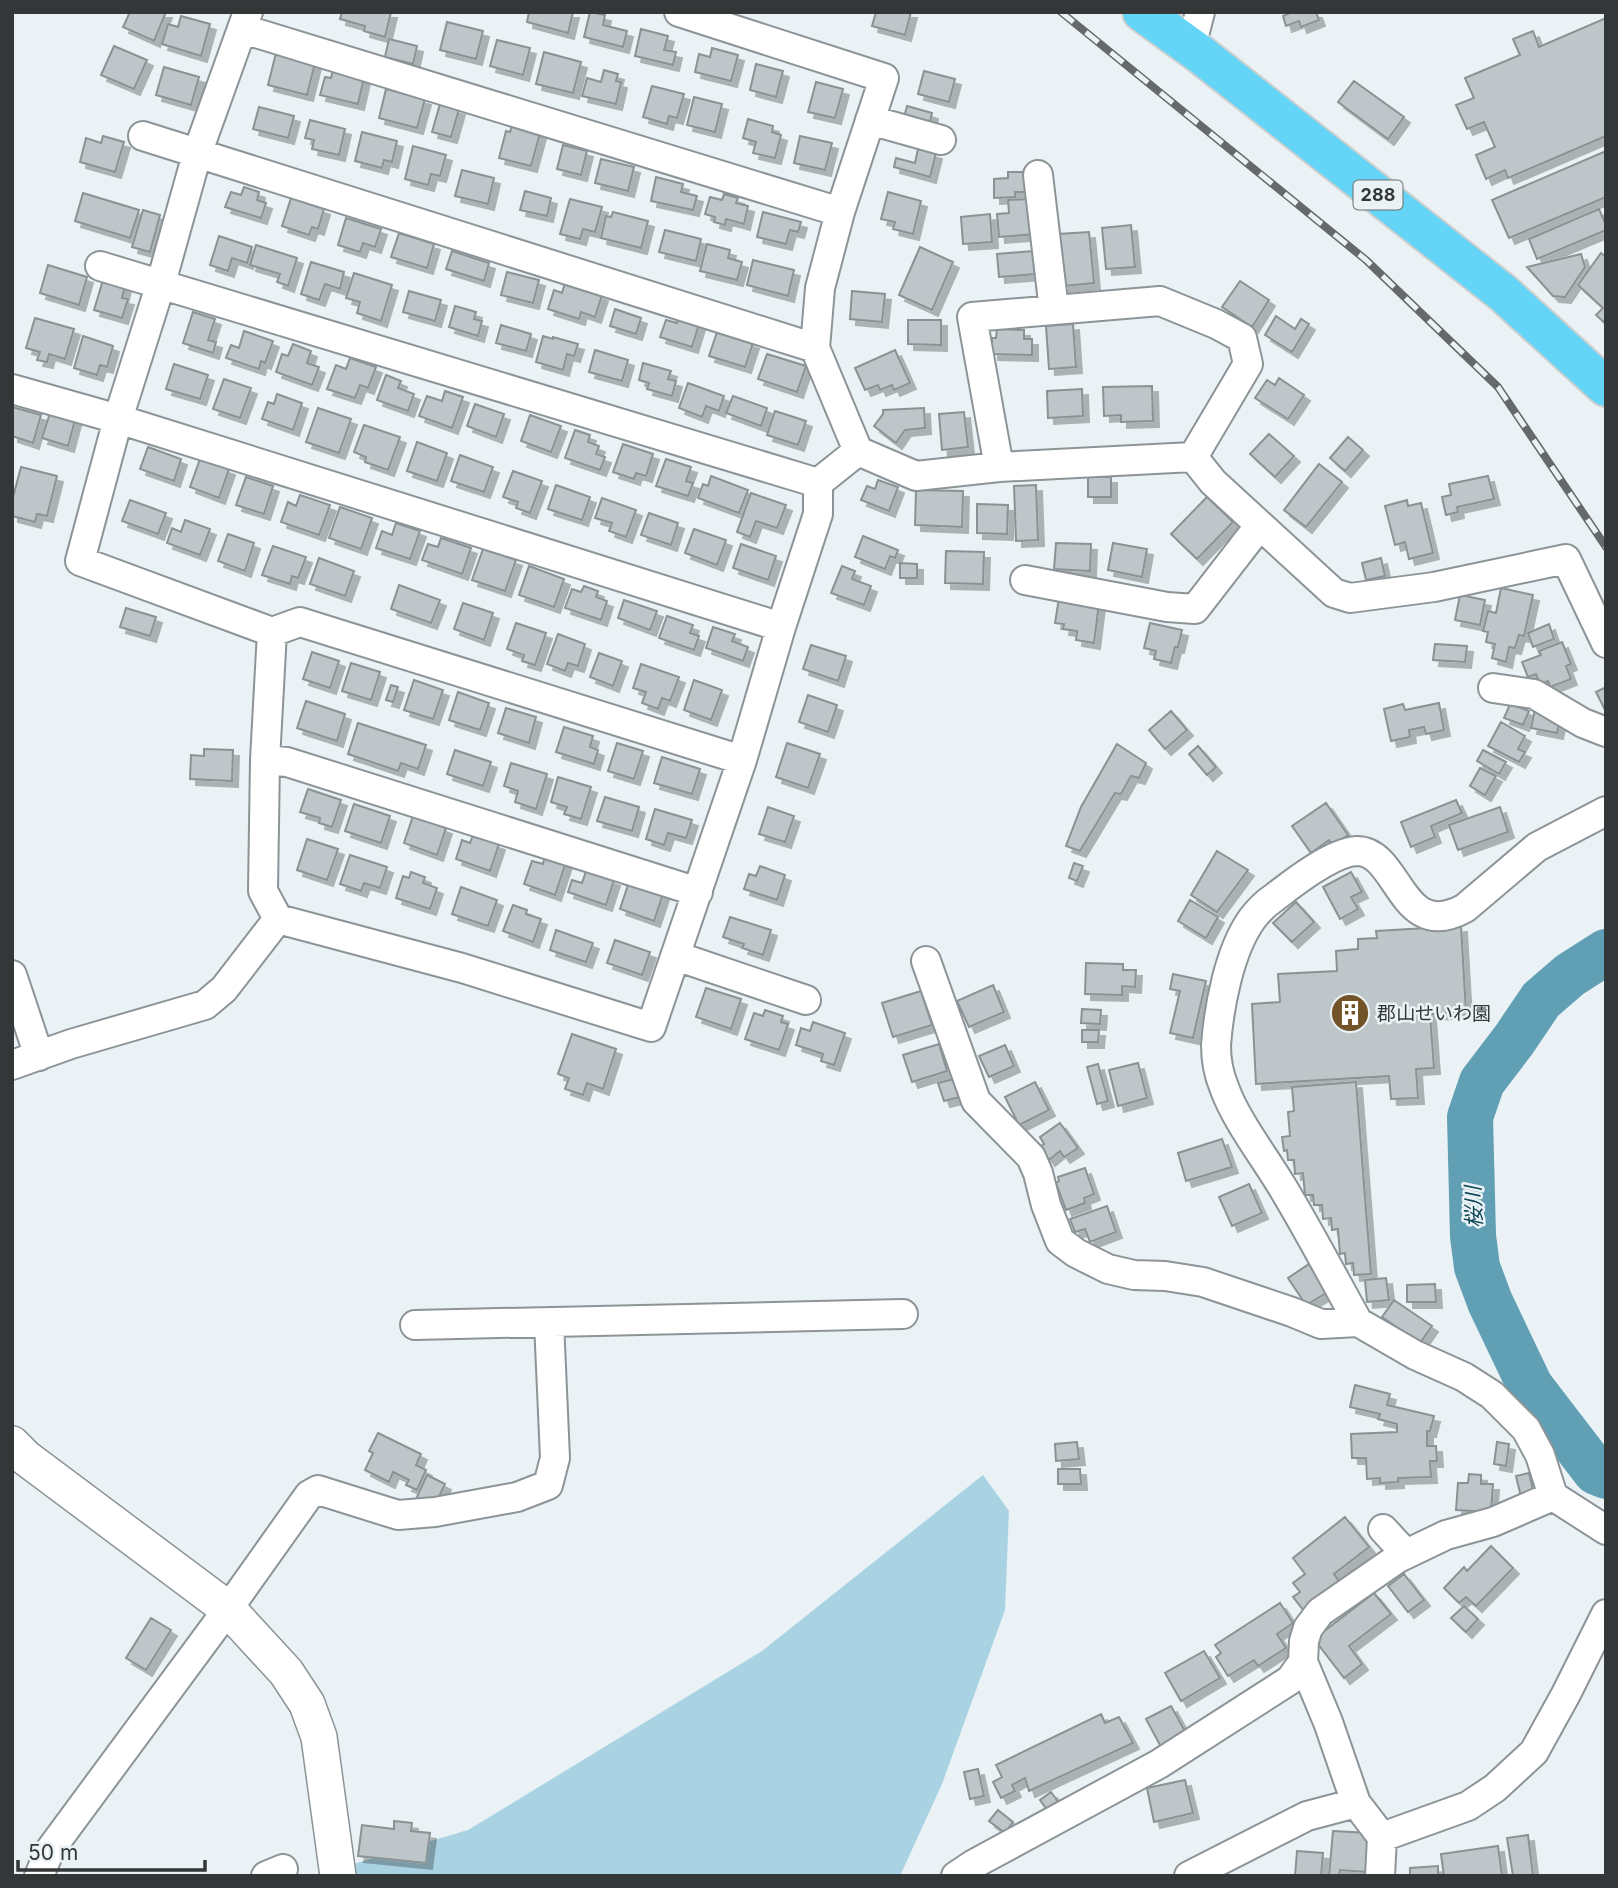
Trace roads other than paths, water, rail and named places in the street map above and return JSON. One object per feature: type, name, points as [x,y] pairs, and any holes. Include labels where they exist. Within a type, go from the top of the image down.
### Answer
[{"type":"highway","name":"288","points":[[1142,12],[1195,30],[1503,293],[1606,387]]},
{"type":"street","points":[[679,12],[884,78],[840,212],[820,288],[815,348],[858,451],[916,476],[999,467],[1193,457]]},
{"type":"street","points":[[742,760],[300,622],[272,632],[80,561],[118,419],[161,283],[197,154],[245,21],[840,212]]},
{"type":"street","points":[[870,120],[941,140]]},
{"type":"street","points":[[143,136],[815,348]]},
{"type":"street","points":[[1038,175],[1054,310]]},
{"type":"street","points":[[100,266],[818,483]]},
{"type":"street","points":[[999,467],[972,317],[1160,301],[1242,338],[1248,363],[1193,457]]},
{"type":"street","points":[[12,389],[118,419],[781,626]]},
{"type":"street","points":[[818,483],[858,451]]},
{"type":"street","points":[[1193,457],[1213,482],[1334,593],[1350,598],[1434,587],[1566,559],[1606,643]]},
{"type":"street","points":[[272,632],[265,760],[263,891],[278,919],[462,968],[651,1027],[742,760],[781,626],[818,514],[818,483]]},
{"type":"street","points":[[1025,580],[1167,607],[1195,609],[1260,525]]},
{"type":"street","points":[[1493,688],[1534,694],[1583,723],[1606,732]]},
{"type":"street","points":[[265,760],[287,762],[698,892]]},
{"type":"street","points":[[1606,811],[1537,847],[1473,902],[1452,915],[1433,915],[1416,907],[1371,853],[1352,851],[1302,876],[1252,918],[1241,938],[1229,968],[1216,1048],[1223,1086],[1232,1106],[1284,1190],[1358,1322],[1415,1354],[1464,1377],[1492,1395],[1526,1429],[1540,1455],[1553,1496],[1606,1530]]},
{"type":"street","points":[[12,1065],[205,1004],[225,989],[278,919]]},
{"type":"street","points":[[676,956],[806,1000]]},
{"type":"street","points":[[926,961],[976,1101],[1031,1157],[1060,1241],[1076,1254],[1108,1269],[1134,1275],[1165,1276],[1203,1282],[1321,1324],[1358,1322]]},
{"type":"street","points":[[12,975],[39,1056]]},
{"type":"street","points":[[415,1325],[903,1314]]},
{"type":"street","points":[[39,1876],[50,1850],[228,1609],[309,1494],[318,1490],[398,1515],[435,1512],[517,1497],[548,1485],[555,1458],[549,1322]]},
{"type":"street","points":[[12,1444],[26,1458],[228,1609],[286,1672],[307,1704],[319,1737],[338,1876]]},
{"type":"street","points":[[1380,1876],[1382,1837],[1356,1803],[1328,1722],[1303,1662],[1308,1628],[1320,1612],[1398,1558],[1446,1535],[1493,1522],[1553,1496]]},
{"type":"street","points":[[1383,1529],[1406,1555]]},
{"type":"street","points":[[1382,1837],[1468,1806],[1495,1788],[1534,1752],[1606,1614]]},
{"type":"street","points":[[956,1876],[1159,1764],[1290,1680],[1303,1662]]},
{"type":"street","points":[[1189,1876],[1307,1816],[1356,1803]]},
{"type":"waterway","name":"桜川","points":[[1606,952],[1570,975],[1541,1000],[1482,1082],[1470,1117],[1473,1236],[1477,1267],[1490,1302],[1530,1386],[1596,1472],[1606,1476]]},
{"type":"railway","points":[[1061,12],[1366,260],[1498,387],[1606,547]]},
{"type":"place","name":"郡山せいわ園","points":[[1350,1013]]}]
